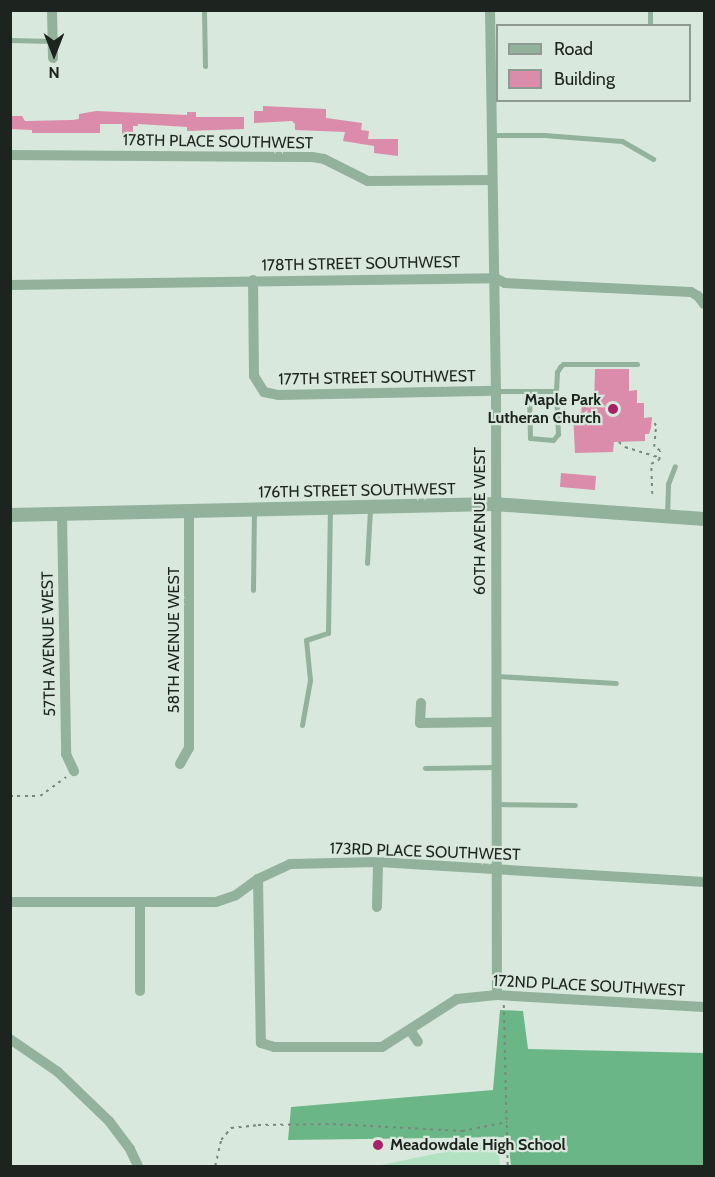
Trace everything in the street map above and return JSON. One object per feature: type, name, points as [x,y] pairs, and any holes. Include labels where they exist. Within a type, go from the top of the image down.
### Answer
[{"type":"street","points":[[52,10],[53,58]]},
{"type":"street","name":"60TH AVENUE WEST","points":[[490,10],[494,38],[491,135],[495,278],[495,676],[500,995]]},
{"type":"street","name":"178TH PLACE SOUTHWEST","points":[[10,155],[312,157],[324,159],[368,181],[492,180]]},
{"type":"street","name":"178TH STREET SOUTHWEST","points":[[10,285],[495,278],[505,283],[691,292],[705,304]]},
{"type":"street","name":"177TH STREET SOUTHWEST","points":[[254,280],[254,376],[260,389],[278,395],[496,391]]},
{"type":"street","name":"176TH STREET SOUTHWEST","points":[[10,515],[494,504],[705,519]]},
{"type":"street","name":"58TH AVENUE WEST","points":[[180,764],[189,748],[189,512]]},
{"type":"street","name":"57TH AVENUE WEST","points":[[63,514],[66,754],[74,771]]},
{"type":"street","points":[[421,703],[420,723],[496,722]]},
{"type":"street","points":[[377,907],[378,862]]},
{"type":"street","name":"173RD PLACE SOUTHWEST","points":[[10,902],[216,902],[236,895],[258,879],[290,864],[378,862],[705,882]]},
{"type":"street","name":"172ND PLACE SOUTHWEST","points":[[258,879],[261,1043],[274,1047],[382,1047],[457,999],[500,995],[705,1007]]},
{"type":"street","points":[[140,991],[141,903]]},
{"type":"street","points":[[410,1030],[418,1042]]},
{"type":"street","points":[[10,1039],[58,1072],[100,1113],[130,1149],[138,1167]]},
{"type":"lane","points":[[204,10],[204,66]]},
{"type":"lane","points":[[10,40],[52,41]]},
{"type":"lane","points":[[491,135],[544,135],[622,141],[653,159]]},
{"type":"lane","points":[[529,391],[530,438],[552,440],[558,434],[557,372],[563,364],[637,364]]},
{"type":"lane","points":[[496,391],[556,391]]},
{"type":"lane","points":[[668,516],[668,484],[675,466]]},
{"type":"lane","points":[[368,563],[370,507]]},
{"type":"lane","points":[[302,725],[310,680],[306,640],[328,633],[330,508]]},
{"type":"lane","points":[[254,510],[254,590]]},
{"type":"lane","points":[[495,676],[616,683]]},
{"type":"lane","points":[[425,768],[496,767]]},
{"type":"lane","points":[[496,804],[575,805]]},
{"type":"path","points":[[652,494],[651,464],[659,457],[660,451],[654,447],[656,426],[653,422]]},
{"type":"path","points":[[618,442],[633,451],[659,457]]},
{"type":"path","points":[[10,796],[40,796],[74,771]]},
{"type":"path","points":[[500,995],[508,1167]]},
{"type":"path","points":[[215,1167],[221,1140],[231,1128],[258,1125],[333,1124],[462,1131],[507,1122]]},
{"type":"green space","points":[[500,1010],[523,1011],[528,1049],[704,1053],[704,1166],[511,1166],[508,1137],[288,1140],[291,1107],[493,1090]]},
{"type":"green space","points":[[498,1141],[500,1166],[376,1166]]},
{"type":"building","points":[[263,106],[326,109],[326,118],[362,123],[361,130],[369,131],[368,139],[398,139],[398,156],[374,153],[374,146],[343,141],[345,132],[295,130],[295,124],[292,121],[254,123],[254,111],[263,111]]},
{"type":"building","points":[[96,111],[187,115],[187,112],[196,112],[196,117],[244,117],[244,129],[187,131],[187,127],[138,124],[138,126],[133,126],[133,135],[122,135],[122,124],[100,124],[100,133],[32,133],[32,130],[10,129],[10,116],[22,116],[25,121],[73,120],[79,119],[79,114]]},
{"type":"building","name":"Maple Park Lutheran Church","points":[[595,369],[629,369],[629,391],[637,390],[637,403],[644,403],[644,418],[652,417],[651,428],[649,434],[645,434],[645,441],[614,442],[613,452],[575,453],[573,414],[581,414],[582,404],[594,404]]},
{"type":"building","points":[[561,473],[596,476],[595,490],[560,487]]},
{"type":"place","name":"Maple Park Lutheran Church","points":[[613,409]]},
{"type":"place","name":"Meadowdale High School","points":[[378,1145]]}]
